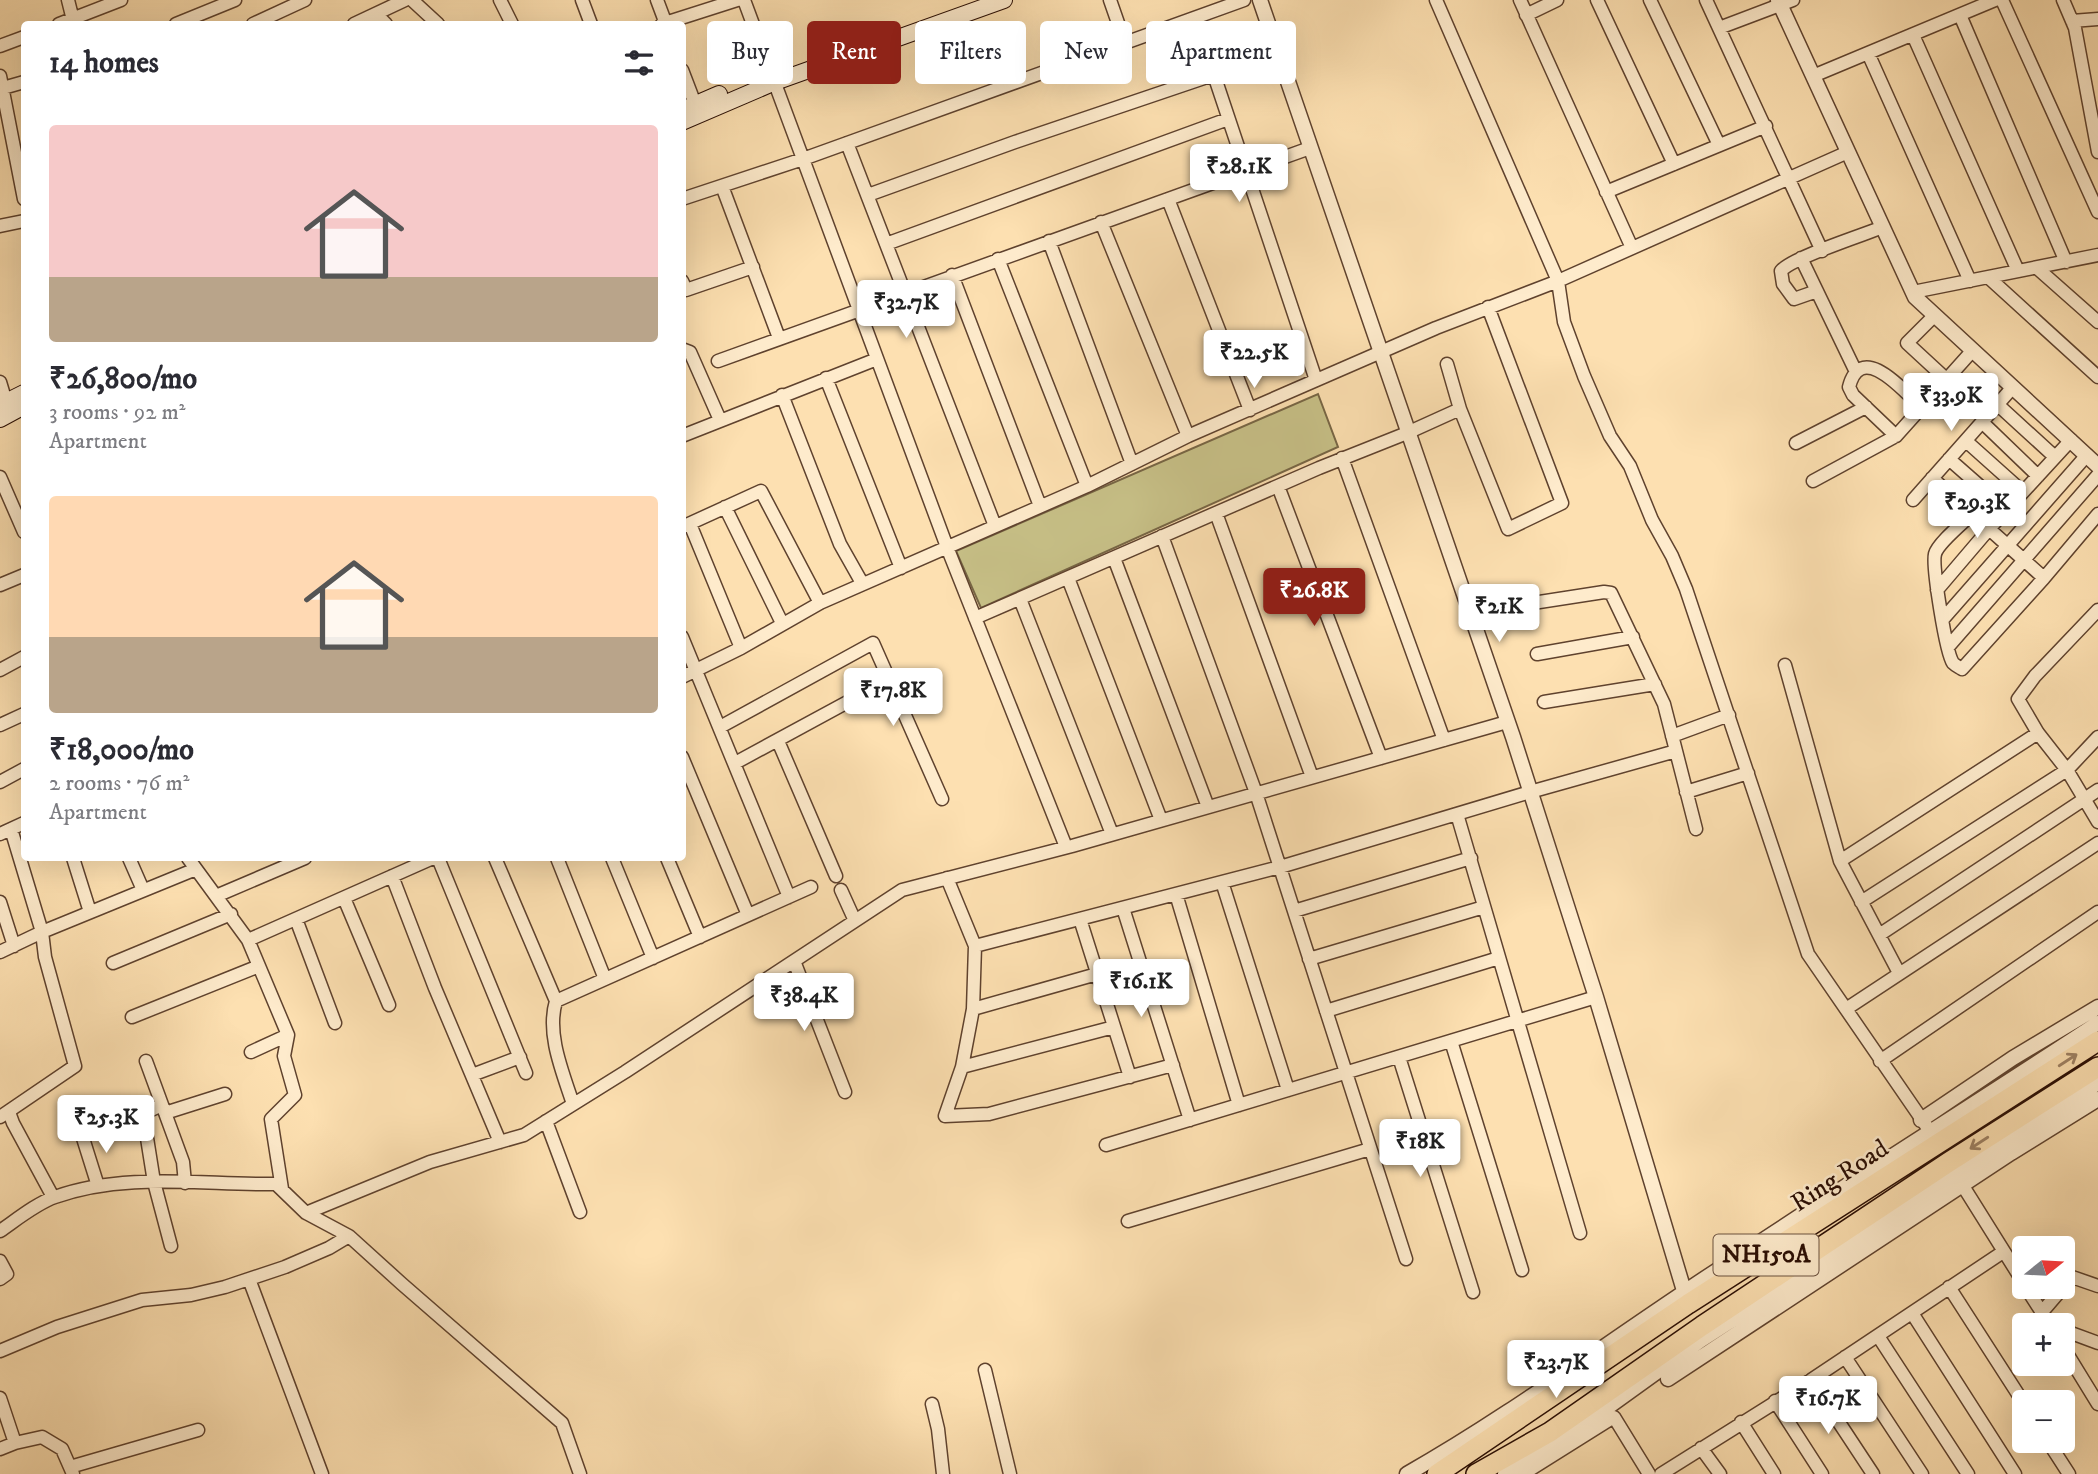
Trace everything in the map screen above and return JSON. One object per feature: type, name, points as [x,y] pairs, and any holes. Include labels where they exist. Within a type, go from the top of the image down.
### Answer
[{"type":"highway","name":"Ring Road","points":[[1437,1474],[1686,1298],[1935,1138],[2098,1041]]},
{"type":"highway","name":"Ring Road","points":[[1476,1474],[1550,1432],[1702,1326],[1956,1175],[2098,1067]]},
{"type":"main road","points":[[793,69],[976,0]]},
{"type":"main road","points":[[793,70],[1004,0]]},
{"type":"main road","points":[[689,107],[753,84]]},
{"type":"main road","points":[[686,120],[759,84]]},
{"type":"main road","points":[[3,404],[21,395]]},
{"type":"main road","points":[[0,419],[21,408]]},
{"type":"street","points":[[68,0],[74,21]]},
{"type":"street","points":[[76,21],[121,0]]},
{"type":"street","points":[[183,21],[235,0]]},
{"type":"street","points":[[260,21],[305,0]]},
{"type":"street","points":[[361,21],[405,0]]},
{"type":"street","points":[[412,0],[435,21]]},
{"type":"street","points":[[500,0],[510,21]]},
{"type":"street","points":[[582,0],[589,21]]},
{"type":"street","points":[[657,0],[664,21]]},
{"type":"street","points":[[674,21],[737,0]]},
{"type":"street","points":[[744,0],[752,21]]},
{"type":"street","points":[[1110,0],[1117,21]]},
{"type":"street","points":[[1132,40],[1244,0]]},
{"type":"street","points":[[1260,0],[1530,792],[1596,997],[1686,1298],[1407,1474]]},
{"type":"street","points":[[1436,0],[1558,281],[1564,322],[1609,436],[1630,466],[1652,520],[1686,589],[1808,954],[1935,1138],[2098,1023]]},
{"type":"street","points":[[1520,0],[1632,248]]},
{"type":"street","points":[[1526,15],[1557,0]]},
{"type":"street","points":[[1597,0],[1674,164]]},
{"type":"street","points":[[1650,0],[1719,145]]},
{"type":"street","points":[[1706,0],[1822,251]]},
{"type":"street","points":[[1813,76],[1995,0]]},
{"type":"street","points":[[2003,0],[2098,212]]},
{"type":"street","points":[[2063,0],[2076,28],[2098,152]]},
{"type":"street","points":[[1719,28],[1784,2],[1813,76],[1915,297],[2098,466]]},
{"type":"street","points":[[376,14],[383,21]]},
{"type":"street","points":[[1960,15],[2066,262]]},
{"type":"street","points":[[2072,21],[2098,19]]},
{"type":"street","points":[[1913,35],[2018,271]]},
{"type":"street","points":[[0,46],[21,38]]},
{"type":"street","points":[[1868,53],[1970,281]]},
{"type":"street","points":[[686,198],[803,159],[1040,74]]},
{"type":"street","points":[[21,82],[1,82],[18,132],[21,163]]},
{"type":"street","points":[[776,84],[947,547],[1066,847]]},
{"type":"street","points":[[868,195],[1186,84]]},
{"type":"street","points":[[1216,84],[1316,380]]},
{"type":"street","points":[[886,244],[1228,119]]},
{"type":"street","points":[[1606,192],[1766,126]]},
{"type":"street","points":[[847,143],[995,526]]},
{"type":"street","points":[[718,361],[1310,148]]},
{"type":"street","points":[[686,675],[741,648],[820,603],[1087,486],[1188,436],[1380,352],[1558,281],[1848,152]]},
{"type":"street","points":[[722,186],[779,338]]},
{"type":"street","points":[[1168,199],[1250,410]]},
{"type":"street","points":[[0,226],[21,222]]},
{"type":"street","points":[[1101,222],[1188,436]]},
{"type":"street","points":[[1817,291],[1794,299],[1783,284],[1781,271],[1801,258],[1883,227]]},
{"type":"street","points":[[1049,241],[1132,464]]},
{"type":"street","points":[[1913,292],[2098,255]]},
{"type":"street","points":[[1801,258],[1856,372]]},
{"type":"street","points":[[998,259],[1087,486]]},
{"type":"street","points":[[686,290],[752,267]]},
{"type":"street","points":[[2037,268],[2098,322]]},
{"type":"street","points":[[952,275],[1040,506]]},
{"type":"street","points":[[1988,278],[2098,377]]},
{"type":"street","points":[[1447,363],[1460,409],[1508,529],[1562,503],[1488,307]]},
{"type":"street","points":[[1936,315],[1907,343],[1946,379]]},
{"type":"street","points":[[686,350],[690,352],[720,420]]},
{"type":"street","points":[[1813,481],[1896,436],[1973,350]]},
{"type":"street","points":[[686,433],[877,359]]},
{"type":"street","points":[[1896,436],[1853,395],[1849,387],[1851,377],[1865,368],[1877,369],[1921,407]]},
{"type":"street","points":[[826,378],[901,568]]},
{"type":"street","points":[[0,382],[3,404]]},
{"type":"street","points":[[1913,500],[2013,387]]},
{"type":"street","points":[[782,395],[840,544],[862,583]]},
{"type":"street","points":[[1997,404],[2055,457]]},
{"type":"street","points":[[1796,443],[1866,407]]},
{"type":"street","points":[[975,618],[1460,409]]},
{"type":"street","points":[[1983,423],[2038,476]]},
{"type":"street","points":[[1937,590],[2070,440]]},
{"type":"street","points":[[1966,441],[2023,492]]},
{"type":"street","points":[[1943,619],[2087,455]]},
{"type":"street","points":[[1342,458],[1444,740]]},
{"type":"street","points":[[1949,459],[2007,510]]},
{"type":"street","points":[[1948,647],[2098,474]]},
{"type":"street","points":[[0,477],[21,525]]},
{"type":"street","points":[[1932,478],[2044,578]]},
{"type":"street","points":[[1278,486],[1381,758]]},
{"type":"street","points":[[741,648],[686,526],[761,491],[820,603]]},
{"type":"street","points":[[725,507],[782,623]]},
{"type":"street","points":[[1216,513],[1312,777]]},
{"type":"street","points":[[1972,514],[1937,549],[1934,558],[1948,647],[1953,662],[1962,669],[2098,514]]},
{"type":"street","points":[[1162,536],[1256,793],[1406,1259]]},
{"type":"street","points":[[1114,558],[1208,807]]},
{"type":"street","points":[[0,585],[21,576]]},
{"type":"street","points":[[1068,578],[1161,820]]},
{"type":"street","points":[[1520,605],[1611,593],[1664,704],[1696,829]]},
{"type":"street","points":[[1020,599],[1112,834]]},
{"type":"street","points":[[2098,610],[2035,676],[2018,699],[2038,733],[2067,770],[2098,822]]},
{"type":"street","points":[[1537,654],[1633,637]]},
{"type":"street","points":[[720,727],[873,643],[942,799]]},
{"type":"street","points":[[686,645],[789,897]]},
{"type":"street","points":[[0,670],[21,659]]},
{"type":"street","points":[[1785,665],[1840,862],[1899,973]]},
{"type":"street","points":[[735,763],[890,679]]},
{"type":"street","points":[[1544,702],[1655,684]]},
{"type":"street","points":[[0,725],[21,715]]},
{"type":"street","points":[[1672,736],[1729,715]]},
{"type":"street","points":[[306,1213],[430,1162],[524,1135],[902,890],[1066,847],[1507,722]]},
{"type":"street","points":[[1840,862],[2038,733]]},
{"type":"street","points":[[1861,902],[2067,770],[2098,737]]},
{"type":"street","points":[[778,741],[836,876]]},
{"type":"street","points":[[975,946],[1280,867],[1676,751]]},
{"type":"street","points":[[686,767],[748,915]]},
{"type":"street","points":[[0,782],[21,771]]},
{"type":"street","points":[[1686,792],[1748,773]]},
{"type":"street","points":[[1879,936],[2098,790]]},
{"type":"street","points":[[1457,814],[1580,1233]]},
{"type":"street","points":[[5,831],[42,932],[45,957],[75,1066],[5,1114],[13,1123],[52,1197]]},
{"type":"street","points":[[1846,1009],[2098,843]]},
{"type":"street","points":[[1294,911],[1471,858]]},
{"type":"street","points":[[74,861],[90,912]]},
{"type":"street","points":[[130,861],[143,890]]},
{"type":"street","points":[[190,861],[248,940],[288,1035],[284,1056],[295,1095],[271,1119],[282,1189]]},
{"type":"street","points":[[216,896],[298,861]]},
{"type":"street","points":[[248,940],[429,861]]},
{"type":"street","points":[[437,861],[526,1073]]},
{"type":"street","points":[[496,861],[555,1001],[552,1012],[554,1032],[561,1067],[573,1104]]},
{"type":"street","points":[[558,861],[605,979]]},
{"type":"street","points":[[613,861],[653,958]]},
{"type":"street","points":[[668,861],[700,937]]},
{"type":"street","points":[[0,952],[42,932],[196,870]]},
{"type":"street","points":[[392,876],[435,988],[500,1142]]},
{"type":"street","points":[[947,878],[975,946],[973,1009],[962,1068],[945,1116],[989,1114],[1173,1065]]},
{"type":"street","points":[[1222,882],[1288,1090]]},
{"type":"street","points":[[555,1001],[811,887]]},
{"type":"street","points":[[841,890],[855,921]]},
{"type":"street","points":[[1176,894],[1239,1105]]},
{"type":"street","points":[[344,898],[389,1005]]},
{"type":"street","points":[[0,902],[14,946]]},
{"type":"street","points":[[1309,959],[1484,907]]},
{"type":"street","points":[[1123,908],[1191,1120]]},
{"type":"street","points":[[1880,1061],[2098,912]]},
{"type":"street","points":[[113,963],[231,914]]},
{"type":"street","points":[[296,919],[335,1023]]},
{"type":"street","points":[[1080,919],[1130,1077]]},
{"type":"street","points":[[1326,1011],[1499,958]]},
{"type":"street","points":[[794,961],[845,1092]]},
{"type":"street","points":[[132,1017],[259,966]]},
{"type":"street","points":[[973,1009],[1097,974]]},
{"type":"street","points":[[1105,1145],[1596,997]]},
{"type":"street","points":[[1921,1120],[2013,1058],[2098,1007]]},
{"type":"street","points":[[962,1068],[1114,1027]]},
{"type":"street","points":[[251,1052],[288,1035]]},
{"type":"street","points":[[1451,1041],[1522,1270]]},
{"type":"street","points":[[472,1075],[520,1057]]},
{"type":"street","points":[[1399,1057],[1473,1292]]},
{"type":"street","points":[[146,1061],[183,1162],[185,1183]]},
{"type":"street","points":[[1505,1474],[1608,1407],[1701,1340],[2098,1083]]},
{"type":"street","points":[[98,1186],[82,1135],[136,1111],[164,1109],[225,1094]]},
{"type":"street","points":[[1668,1379],[1956,1175],[2033,1142],[2098,1099]]},
{"type":"street","points":[[136,1111],[147,1138],[154,1182],[171,1246]]},
{"type":"street","points":[[546,1121],[580,1212]]},
{"type":"street","points":[[1128,1221],[1370,1149]]},
{"type":"street","points":[[1956,1175],[2012,1266]]},
{"type":"street","points":[[0,1231],[52,1197],[98,1186],[154,1182],[276,1184],[306,1213],[349,1236],[562,1423],[580,1474]]},
{"type":"street","points":[[0,1351],[57,1327],[142,1300],[191,1296],[285,1268],[349,1236]]},
{"type":"street","points":[[1661,1474],[1811,1380],[2003,1252]]},
{"type":"street","points":[[0,1261],[7,1274],[0,1279]]},
{"type":"street","points":[[2034,1299],[2042,1312],[2071,1277],[2098,1286]]},
{"type":"street","points":[[249,1279],[322,1474]]},
{"type":"street","points":[[1949,1287],[2015,1390]]},
{"type":"street","points":[[1912,1313],[2015,1474]]},
{"type":"street","points":[[2075,1333],[2098,1342]]},
{"type":"street","points":[[1878,1336],[1968,1474]]},
{"type":"street","points":[[1845,1357],[1922,1474]]},
{"type":"street","points":[[2075,1367],[2098,1404]]},
{"type":"street","points":[[985,1370],[1010,1474]]},
{"type":"street","points":[[1811,1380],[1873,1474]]},
{"type":"street","points":[[1775,1401],[1822,1474]]},
{"type":"street","points":[[932,1404],[943,1474]]},
{"type":"street","points":[[1,1405],[15,1443]]},
{"type":"street","points":[[1523,1474],[1614,1417],[1648,1474]]},
{"type":"street","points":[[1741,1422],[1774,1474]]},
{"type":"street","points":[[0,1449],[42,1437],[62,1449],[72,1471],[198,1430]]},
{"type":"street","points":[[1701,1448],[1720,1474]]},
{"type":"street","points":[[2055,1453],[2069,1474]]},
{"type":"shaded area","points":[[1318,394],[1338,447],[981,608],[956,551]]}]
